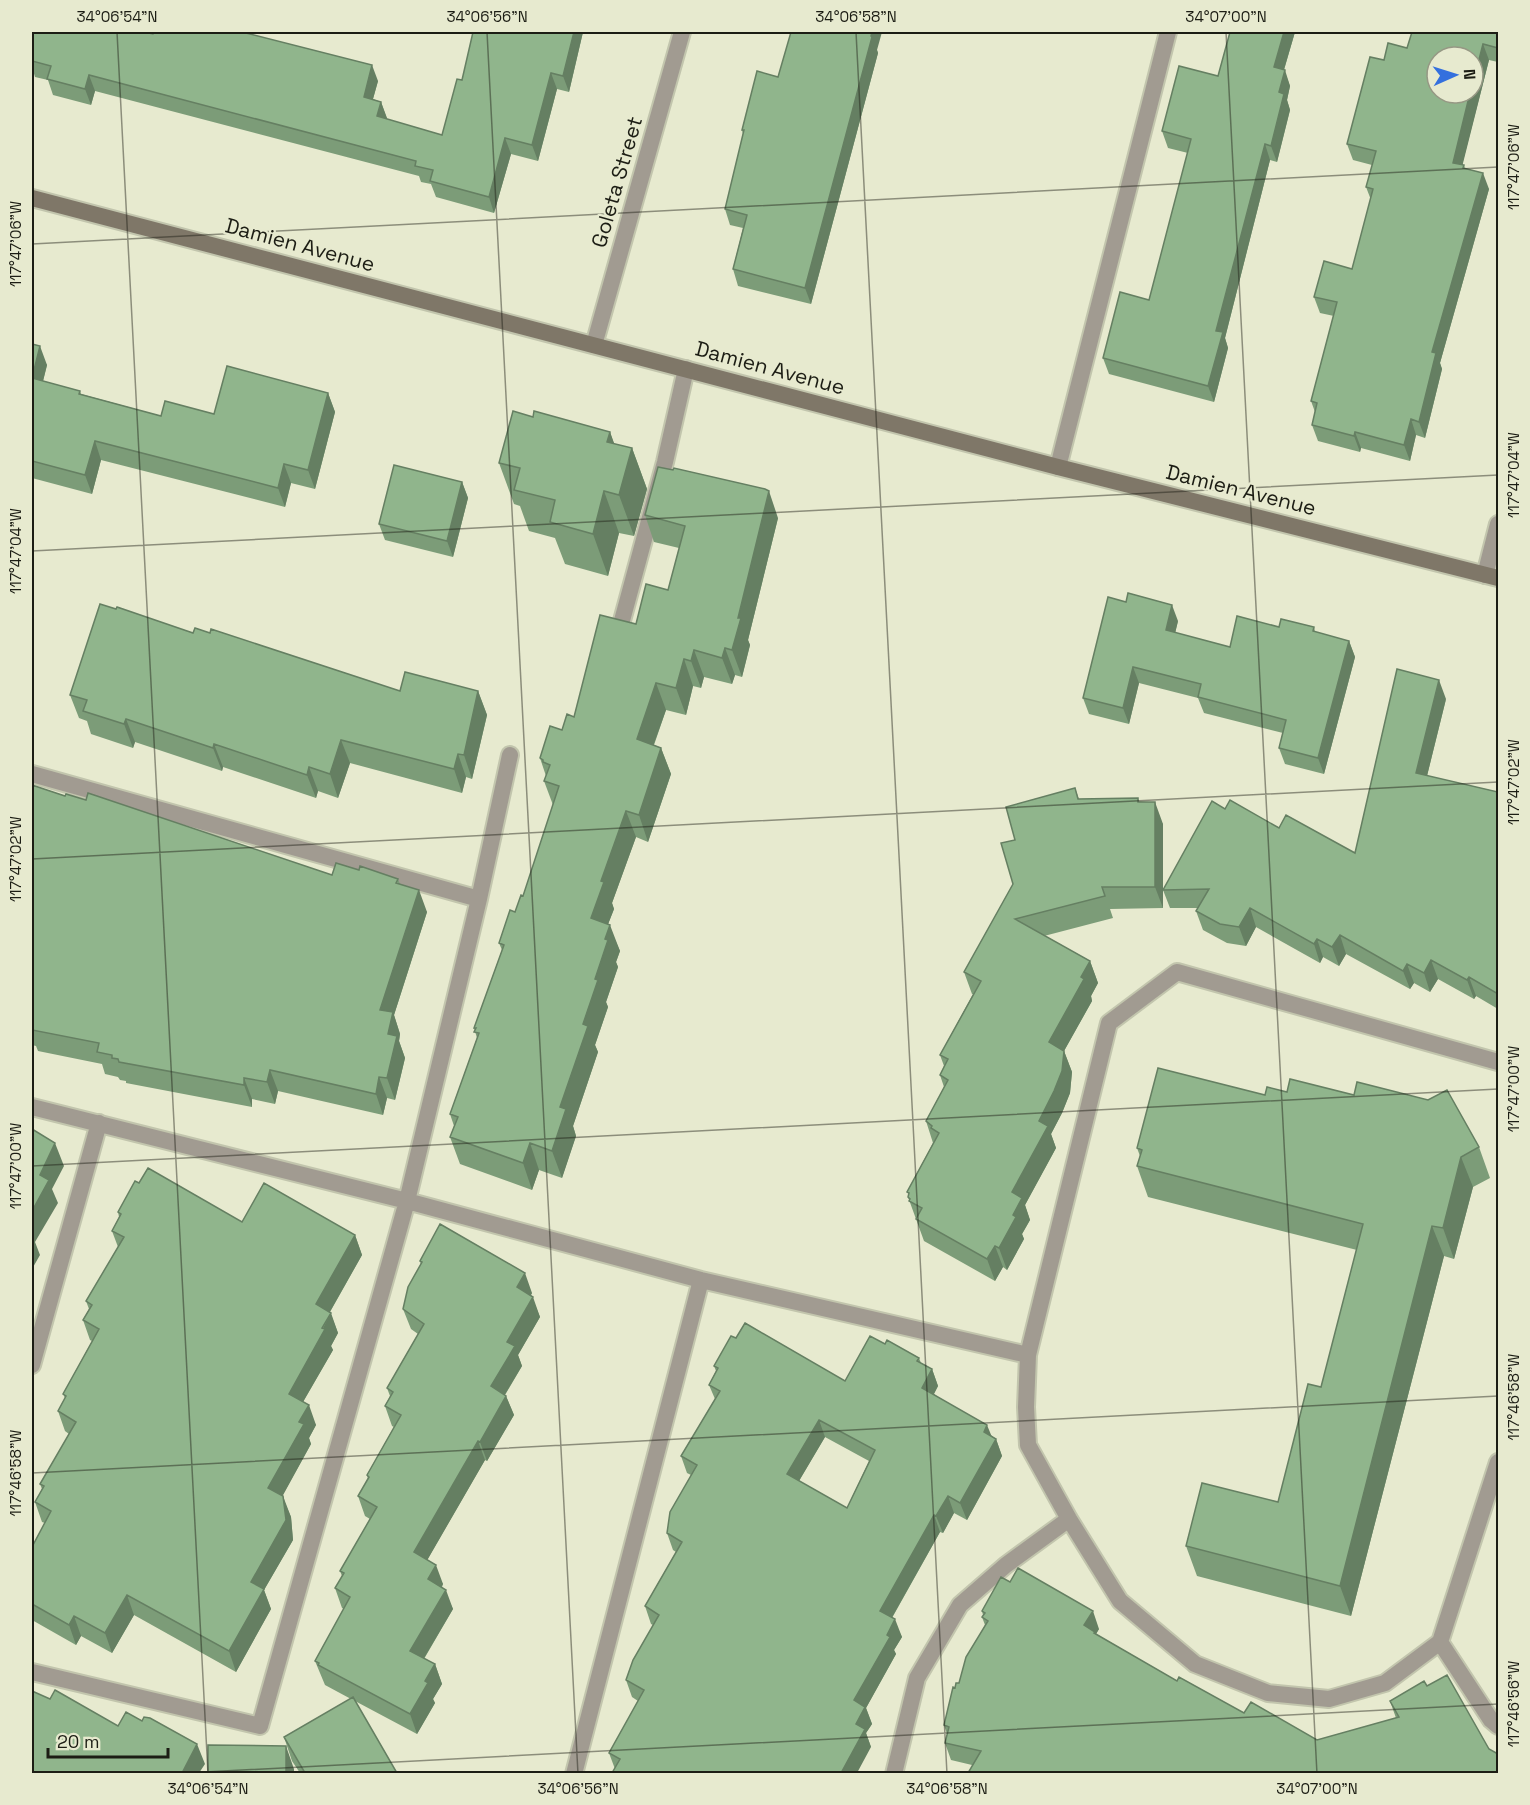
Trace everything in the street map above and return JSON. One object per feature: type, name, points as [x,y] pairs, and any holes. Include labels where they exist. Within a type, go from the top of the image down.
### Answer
[{"type":"main road","name":"Damien Avenue","points":[[32,198],[1058,467],[1492,576]]},
{"type":"street","name":"Goleta Street","points":[[594,345],[682,32]]},
{"type":"street","points":[[1058,467],[1168,32]]},
{"type":"street","points":[[620,628],[665,462],[686,369]]},
{"type":"street","points":[[1492,576],[1498,524]]},
{"type":"street","points":[[32,1672],[261,1726],[406,1201],[479,899],[510,755]]},
{"type":"street","points":[[32,774],[479,899]]},
{"type":"street","points":[[1498,1062],[1177,972],[1109,1023],[1028,1355],[1026,1407],[1028,1445],[1069,1519],[1120,1601],[1195,1664],[1268,1693],[1329,1700],[1385,1683],[1440,1642],[1498,1462]]},
{"type":"street","points":[[32,1107],[406,1201],[701,1280],[1028,1355]]},
{"type":"street","points":[[32,1365],[99,1123]]},
{"type":"street","points":[[574,1773],[701,1280]]},
{"type":"street","points":[[894,1773],[917,1678],[960,1605],[1005,1565],[1069,1519]]},
{"type":"street","points":[[1440,1642],[1491,1720],[1498,1726]]},
{"type":"building","points":[[32,32],[144,32],[153,34],[154,32],[242,32],[372,65],[364,97],[381,102],[377,116],[442,135],[457,79],[462,80],[473,32],[574,32],[563,76],[551,73],[532,145],[505,138],[489,197],[430,181],[433,170],[415,166],[416,161],[89,75],[85,89],[47,79],[51,66],[32,61]]},
{"type":"building","points":[[791,32],[872,32],[805,288],[733,269],[747,215],[725,209],[757,71],[778,77]]},
{"type":"building","points":[[1230,32],[1284,32],[1274,67],[1285,70],[1279,92],[1284,94],[1271,146],[1265,144],[1216,331],[1223,332],[1208,386],[1103,358],[1120,292],[1149,300],[1191,139],[1162,131],[1179,66],[1218,76]]},
{"type":"building","points":[[1412,32],[1498,32],[1498,48],[1483,44],[1425,45],[1425,105],[1467,105],[1453,163],[1483,173],[1432,352],[1436,353],[1419,422],[1411,419],[1404,445],[1355,432],[1354,436],[1312,425],[1317,403],[1311,401],[1337,302],[1314,297],[1324,261],[1352,269],[1373,189],[1366,187],[1376,151],[1347,144],[1370,57],[1384,60],[1388,43],[1407,48]]},
{"type":"building","points":[[32,344],[40,346],[32,378]]},
{"type":"building","points":[[227,366],[328,393],[308,470],[284,464],[278,488],[95,441],[85,475],[32,461],[32,378],[80,391],[79,394],[161,416],[165,401],[214,414]]},
{"type":"building","points":[[513,411],[533,417],[534,411],[610,432],[607,442],[632,448],[619,495],[604,491],[593,534],[550,522],[555,500],[514,490],[520,468],[499,463]]},
{"type":"building","points":[[394,465],[462,482],[447,541],[379,524]]},
{"type":"building","points":[[658,467],[673,470],[674,468],[769,491],[732,650],[725,648],[722,658],[694,650],[691,661],[684,659],[676,688],[656,683],[637,739],[661,748],[639,815],[626,811],[601,881],[604,882],[591,918],[610,925],[605,939],[608,940],[595,979],[598,980],[583,1024],[588,1026],[560,1107],[566,1109],[552,1151],[530,1143],[523,1163],[450,1137],[458,1117],[450,1114],[479,1033],[474,1032],[476,1028],[474,1028],[504,945],[499,943],[510,910],[515,912],[521,895],[523,896],[559,786],[544,781],[550,765],[540,758],[550,726],[562,730],[567,714],[574,717],[600,615],[636,624],[646,584],[668,590],[685,526],[645,515]]},
{"type":"building","points":[[1128,593],[1172,605],[1166,630],[1230,647],[1237,616],[1279,627],[1281,619],[1314,627],[1313,631],[1349,641],[1318,758],[1279,748],[1286,720],[1198,697],[1201,684],[1133,667],[1123,708],[1083,698],[1108,597],[1126,602]]},
{"type":"building","points":[[100,604],[116,609],[117,607],[193,633],[195,628],[210,633],[211,629],[400,691],[405,672],[478,691],[464,755],[458,754],[454,769],[341,740],[330,774],[309,767],[307,775],[214,744],[213,748],[126,719],[124,724],[83,711],[87,700],[70,695]]},
{"type":"building","points":[[1397,669],[1439,680],[1416,773],[1498,792],[1498,994],[1469,977],[1467,980],[1431,960],[1424,973],[1407,964],[1403,971],[1340,935],[1332,947],[1317,939],[1314,944],[1250,908],[1239,927],[1220,924],[1196,911],[1209,889],[1163,890],[1212,801],[1225,809],[1230,800],[1279,828],[1286,815],[1355,853]]},
{"type":"building","points":[[32,785],[86,800],[88,793],[332,875],[336,863],[359,870],[360,866],[398,879],[396,883],[419,890],[380,1010],[393,1012],[388,1034],[397,1036],[387,1078],[379,1077],[376,1094],[270,1070],[267,1082],[244,1078],[244,1085],[119,1062],[118,1059],[112,1058],[112,1055],[97,1052],[99,1043],[32,1030]]},
{"type":"building","points":[[1075,788],[1078,799],[1138,798],[1138,802],[1155,802],[1155,887],[1102,887],[1105,896],[1015,919],[1090,961],[1081,977],[1084,979],[1049,1042],[1064,1051],[1062,1071],[1039,1121],[1048,1126],[1012,1192],[1022,1198],[1013,1215],[1016,1217],[999,1248],[995,1246],[987,1259],[916,1219],[922,1208],[909,1201],[907,1192],[939,1133],[926,1121],[948,1080],[940,1075],[948,1059],[940,1055],[981,981],[964,972],[1013,884],[1001,843],[1015,840],[1006,807]]},
{"type":"building","points":[[1158,1068],[1265,1095],[1267,1087],[1287,1092],[1290,1079],[1354,1095],[1357,1082],[1428,1100],[1447,1090],[1479,1147],[1461,1157],[1443,1228],[1432,1226],[1340,1586],[1186,1546],[1202,1483],[1278,1502],[1308,1384],[1321,1387],[1363,1224],[1137,1166],[1142,1150],[1137,1148]]},
{"type":"building","points":[[32,1129],[55,1143],[40,1175],[49,1180],[32,1211]]},
{"type":"building","points":[[148,1168],[242,1222],[264,1183],[355,1235],[316,1304],[331,1313],[322,1328],[325,1329],[289,1394],[309,1405],[299,1422],[304,1424],[268,1488],[283,1496],[286,1520],[251,1582],[264,1589],[229,1651],[127,1595],[105,1633],[74,1616],[69,1625],[32,1604],[32,1547],[51,1511],[35,1502],[44,1486],[40,1484],[76,1422],[58,1411],[66,1396],[63,1394],[99,1329],[83,1320],[92,1305],[86,1301],[124,1237],[112,1231],[121,1214],[118,1212],[135,1181],[139,1183]]},
{"type":"building","points":[[440,1224],[525,1273],[517,1287],[533,1297],[507,1342],[515,1346],[491,1386],[506,1396],[414,1552],[436,1565],[428,1579],[446,1590],[410,1651],[435,1664],[425,1681],[428,1683],[410,1714],[318,1665],[319,1663],[315,1661],[350,1597],[335,1588],[344,1573],[340,1571],[377,1507],[358,1496],[369,1477],[367,1475],[401,1415],[385,1406],[393,1392],[387,1388],[424,1324],[403,1309],[408,1287]]},
{"type":"building","points":[[745,1323],[845,1381],[870,1336],[885,1344],[887,1340],[919,1358],[917,1361],[932,1369],[922,1388],[987,1425],[984,1432],[996,1439],[960,1503],[948,1496],[936,1516],[934,1515],[880,1611],[895,1619],[887,1635],[890,1637],[854,1700],[865,1707],[856,1724],[865,1729],[841,1773],[612,1773],[620,1759],[609,1753],[644,1690],[626,1680],[633,1660],[659,1615],[645,1606],[682,1542],[667,1533],[670,1512],[697,1465],[681,1456],[720,1391],[709,1385],[718,1368],[714,1366],[731,1336],[736,1338]],"holes":[[[819,1420],[875,1450],[847,1508],[787,1474]]]},
{"type":"building","points":[[1018,1568],[1093,1611],[1084,1625],[1094,1633],[1177,1681],[1179,1677],[1244,1713],[1251,1702],[1317,1740],[1399,1717],[1390,1701],[1424,1681],[1427,1686],[1447,1675],[1489,1749],[1498,1754],[1498,1773],[968,1773],[981,1751],[945,1743],[949,1727],[944,1725],[953,1687],[955,1688],[956,1683],[959,1683],[966,1657],[988,1621],[982,1617],[985,1613],[982,1611],[1001,1577],[1010,1582]]},
{"type":"building","points":[[55,1690],[118,1726],[126,1712],[142,1721],[144,1717],[150,1718],[197,1744],[182,1773],[32,1773],[32,1691],[50,1699]]},
{"type":"building","points":[[353,1697],[397,1773],[305,1773],[284,1737]]},
{"type":"building","points":[[208,1745],[286,1746],[286,1773],[208,1773]]}]
